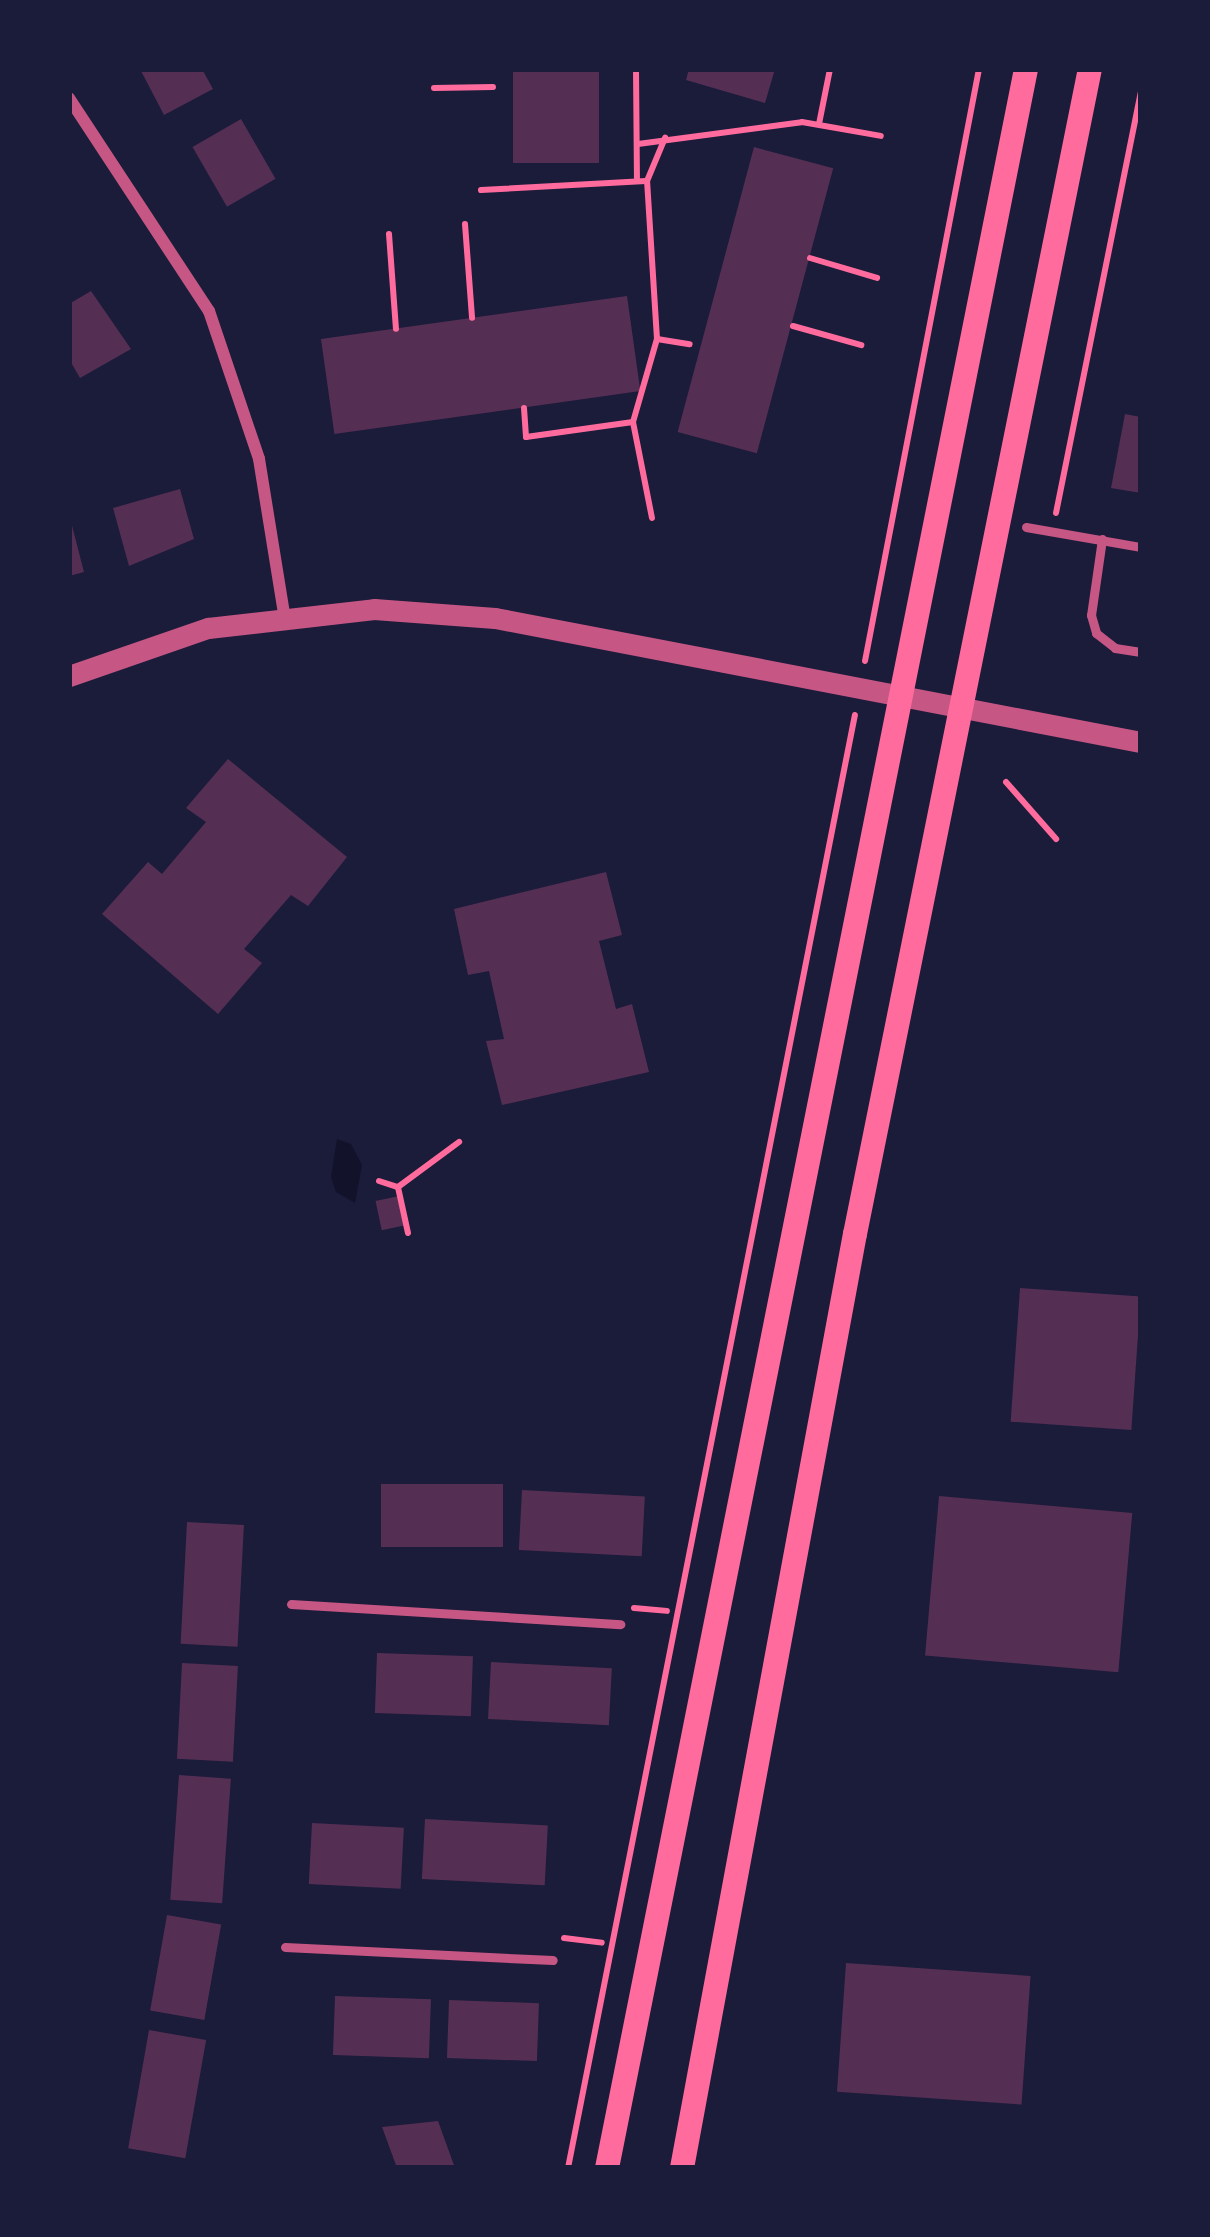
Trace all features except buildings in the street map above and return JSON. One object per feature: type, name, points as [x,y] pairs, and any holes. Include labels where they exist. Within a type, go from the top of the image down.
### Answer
[{"type":"main road","points":[[607,2168],[1026,69]]},
{"type":"main road","points":[[682,2168],[960,708],[1090,69]]},
{"type":"street","points":[[69,98],[209,311],[259,459],[285,620]]},
{"type":"street","points":[[69,676],[208,628],[374,609],[495,618],[1141,742]]},
{"type":"lane","points":[[1026,527],[1141,547]]},
{"type":"lane","points":[[1102,539],[1091,615],[1096,633],[1115,648],[1141,652]]},
{"type":"lane","points":[[291,1604],[620,1624]]},
{"type":"lane","points":[[285,1947],[553,1960]]},
{"type":"path","points":[[819,125],[830,69]]},
{"type":"path","points":[[568,2168],[979,69]]},
{"type":"path","points":[[636,70],[638,144],[657,339],[633,422],[652,518]]},
{"type":"path","points":[[434,88],[493,87]]},
{"type":"path","points":[[1052,531],[1141,93]]},
{"type":"path","points":[[638,144],[819,125],[880,136]]},
{"type":"path","points":[[642,181],[665,138]]},
{"type":"path","points":[[482,190],[642,181]]},
{"type":"path","points":[[465,224],[472,318]]},
{"type":"path","points":[[389,234],[396,329]]},
{"type":"path","points":[[810,258],[878,278]]},
{"type":"path","points":[[793,326],[861,345]]},
{"type":"path","points":[[657,339],[690,344]]},
{"type":"path","points":[[524,408],[526,437],[633,422]]},
{"type":"path","points":[[1006,782],[1056,839]]},
{"type":"path","points":[[398,1187],[459,1142]]},
{"type":"path","points":[[379,1181],[398,1187]]},
{"type":"path","points":[[398,1187],[408,1233]]},
{"type":"shaded area","points":[[337,1139],[351,1144],[362,1165],[355,1203],[336,1192],[331,1177]]}]
